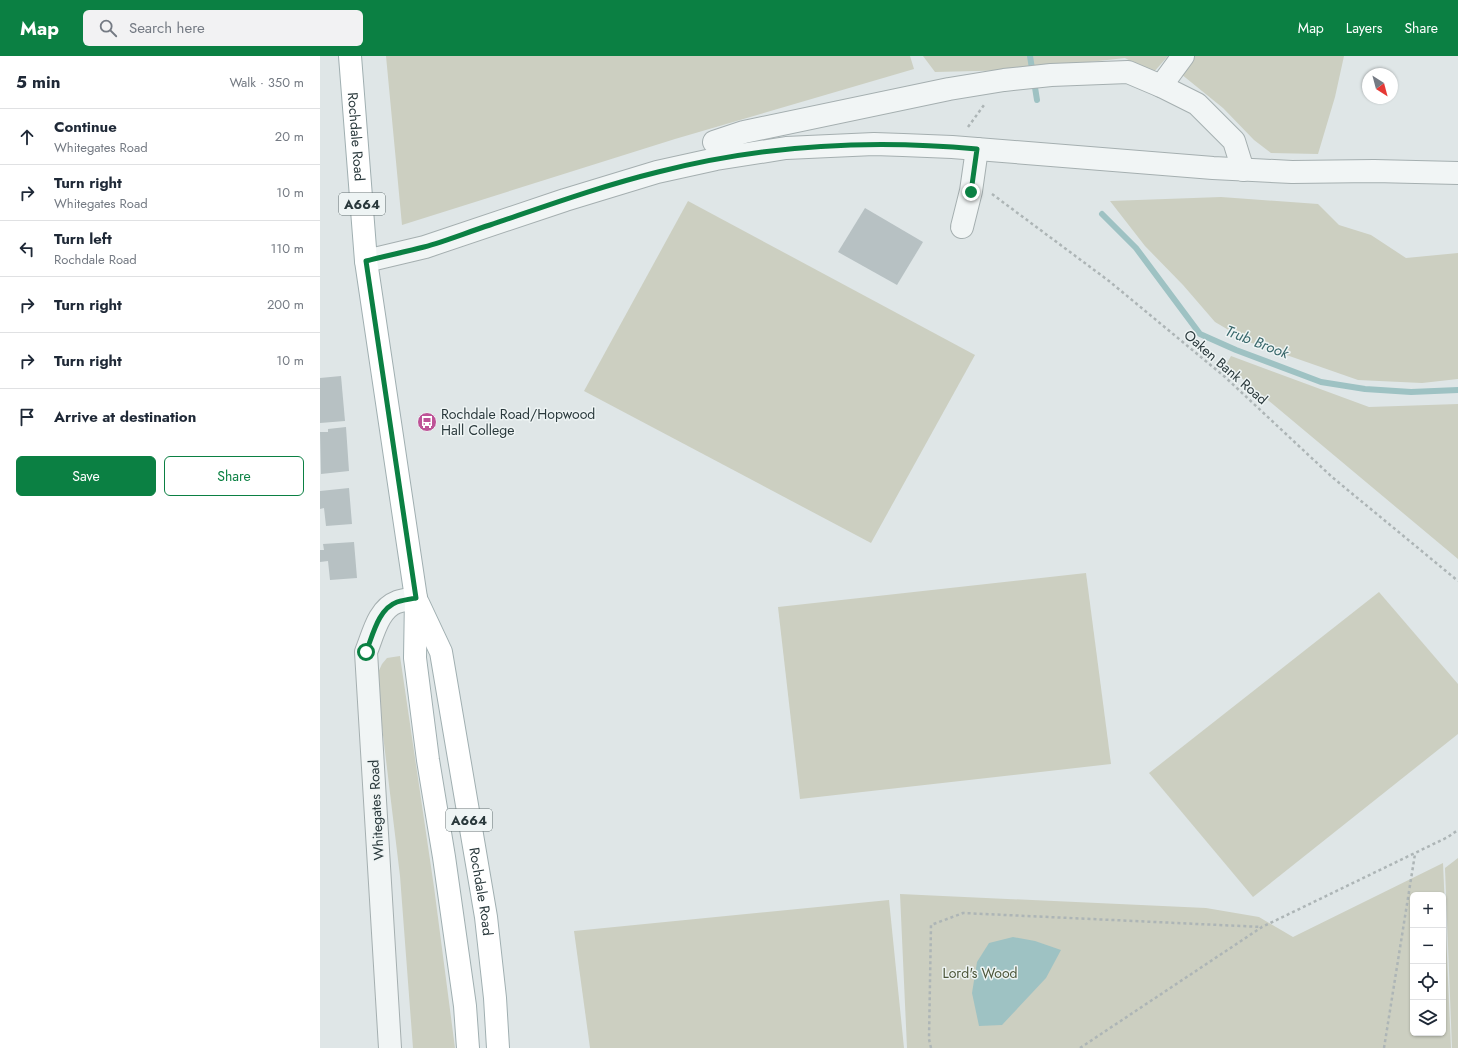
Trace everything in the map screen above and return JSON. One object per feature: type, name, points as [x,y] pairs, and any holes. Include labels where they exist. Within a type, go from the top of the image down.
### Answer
[{"type":"main road","name":"Rochdale Road","points":[[350,56],[366,261],[416,598],[415,658],[428,760],[444,857],[465,1006],[468,1048]]},
{"type":"main road","name":"Rochdale Road","points":[[416,598],[441,652],[448,702],[486,917],[495,998],[498,1048]]},
{"type":"street","points":[[1161,86],[1183,56]]},
{"type":"street","points":[[714,142],[744,132],[949,89],[1004,80],[1051,75],[1128,72],[1197,104],[1234,141],[1243,170]]},
{"type":"street","points":[[366,261],[425,247],[601,188],[657,172],[716,158],[786,148],[874,144],[952,147],[1135,163],[1243,170],[1292,172],[1374,171],[1458,173]]},
{"type":"street","points":[[962,226],[968,208],[977,149]]},
{"type":"street","name":"Whitegates Road","points":[[390,1048],[366,652],[380,616],[388,607],[397,602],[416,598]]},
{"type":"path","points":[[952,147],[1004,80]]},
{"type":"path","name":"Oaken Bank Road","points":[[972,180],[1121,291],[1225,378],[1332,477],[1458,581]]},
{"type":"path","points":[[1080,1048],[1262,927],[1448,838],[1458,830]]},
{"type":"path","points":[[1384,1048],[1415,854]]},
{"type":"path","points":[[930,1048],[932,925],[963,913],[1262,927]]},
{"type":"green space","points":[[386,56],[910,56],[914,69],[675,139],[402,225]]},
{"type":"green space","points":[[923,56],[1168,56],[1153,73],[1125,58],[1018,70],[935,72]]},
{"type":"green space","points":[[1194,56],[1344,56],[1335,97],[1318,154],[1271,153],[1254,140],[1223,108],[1181,74]]},
{"type":"green space","points":[[1221,197],[1318,204],[1339,225],[1371,235],[1406,258],[1458,253],[1458,379],[1422,383],[1358,380],[1249,342],[1215,322],[1183,285],[1145,246],[1110,201]]},
{"type":"green space","points":[[688,201],[975,355],[871,543],[584,391]]},
{"type":"green space","points":[[1231,356],[1369,407],[1458,404],[1458,559],[1226,365]]},
{"type":"green space","points":[[1086,573],[1111,764],[800,799],[778,607]]},
{"type":"green space","points":[[1379,592],[1458,684],[1458,734],[1253,897],[1149,773]]},
{"type":"green space","points":[[400,656],[434,887],[455,1048],[413,1048],[400,876],[376,677],[382,664],[387,658]]},
{"type":"green space","points":[[1458,858],[1458,1048],[1452,1048],[1445,868]]},
{"type":"green space","name":"Lord's Wood","points":[[1443,863],[1444,892],[1410,892],[1410,1036],[1446,1036],[1446,932],[1451,1048],[907,1048],[900,894],[1206,908],[1259,917],[1293,937]]},
{"type":"green space","points":[[889,900],[904,1048],[590,1048],[574,931]]},
{"type":"water","points":[[1013,937],[1035,941],[1061,950],[1046,978],[1002,1025],[979,1026],[972,993],[977,962],[989,943]]},
{"type":"building","points":[[865,208],[923,242],[897,285],[838,252]]},
{"type":"building","points":[[341,376],[345,421],[320,423],[320,378]]},
{"type":"building","points":[[346,427],[349,471],[321,474],[320,432],[328,432],[328,429]]},
{"type":"building","points":[[349,488],[352,524],[326,526],[324,508],[320,509],[320,491]]},
{"type":"building","points":[[354,542],[357,578],[330,580],[328,561],[320,562],[320,550],[324,550],[323,544]]},
{"type":"waterway","name":"Trub Brook","points":[[1030,56],[1037,100]]},
{"type":"waterway","name":"Trub Brook","points":[[1102,214],[1136,248],[1200,334],[1236,350],[1321,382],[1365,389],[1411,392],[1458,390]]},
{"type":"place","name":"Rochdale Road/Hopwood Hall College","points":[[427,422]]},
{"type":"route","points":[[366,652],[380,616],[388,607],[397,602],[416,598],[366,261],[425,247],[608,186],[657,172],[716,158],[786,148],[902,144],[977,149],[971,192]]}]
